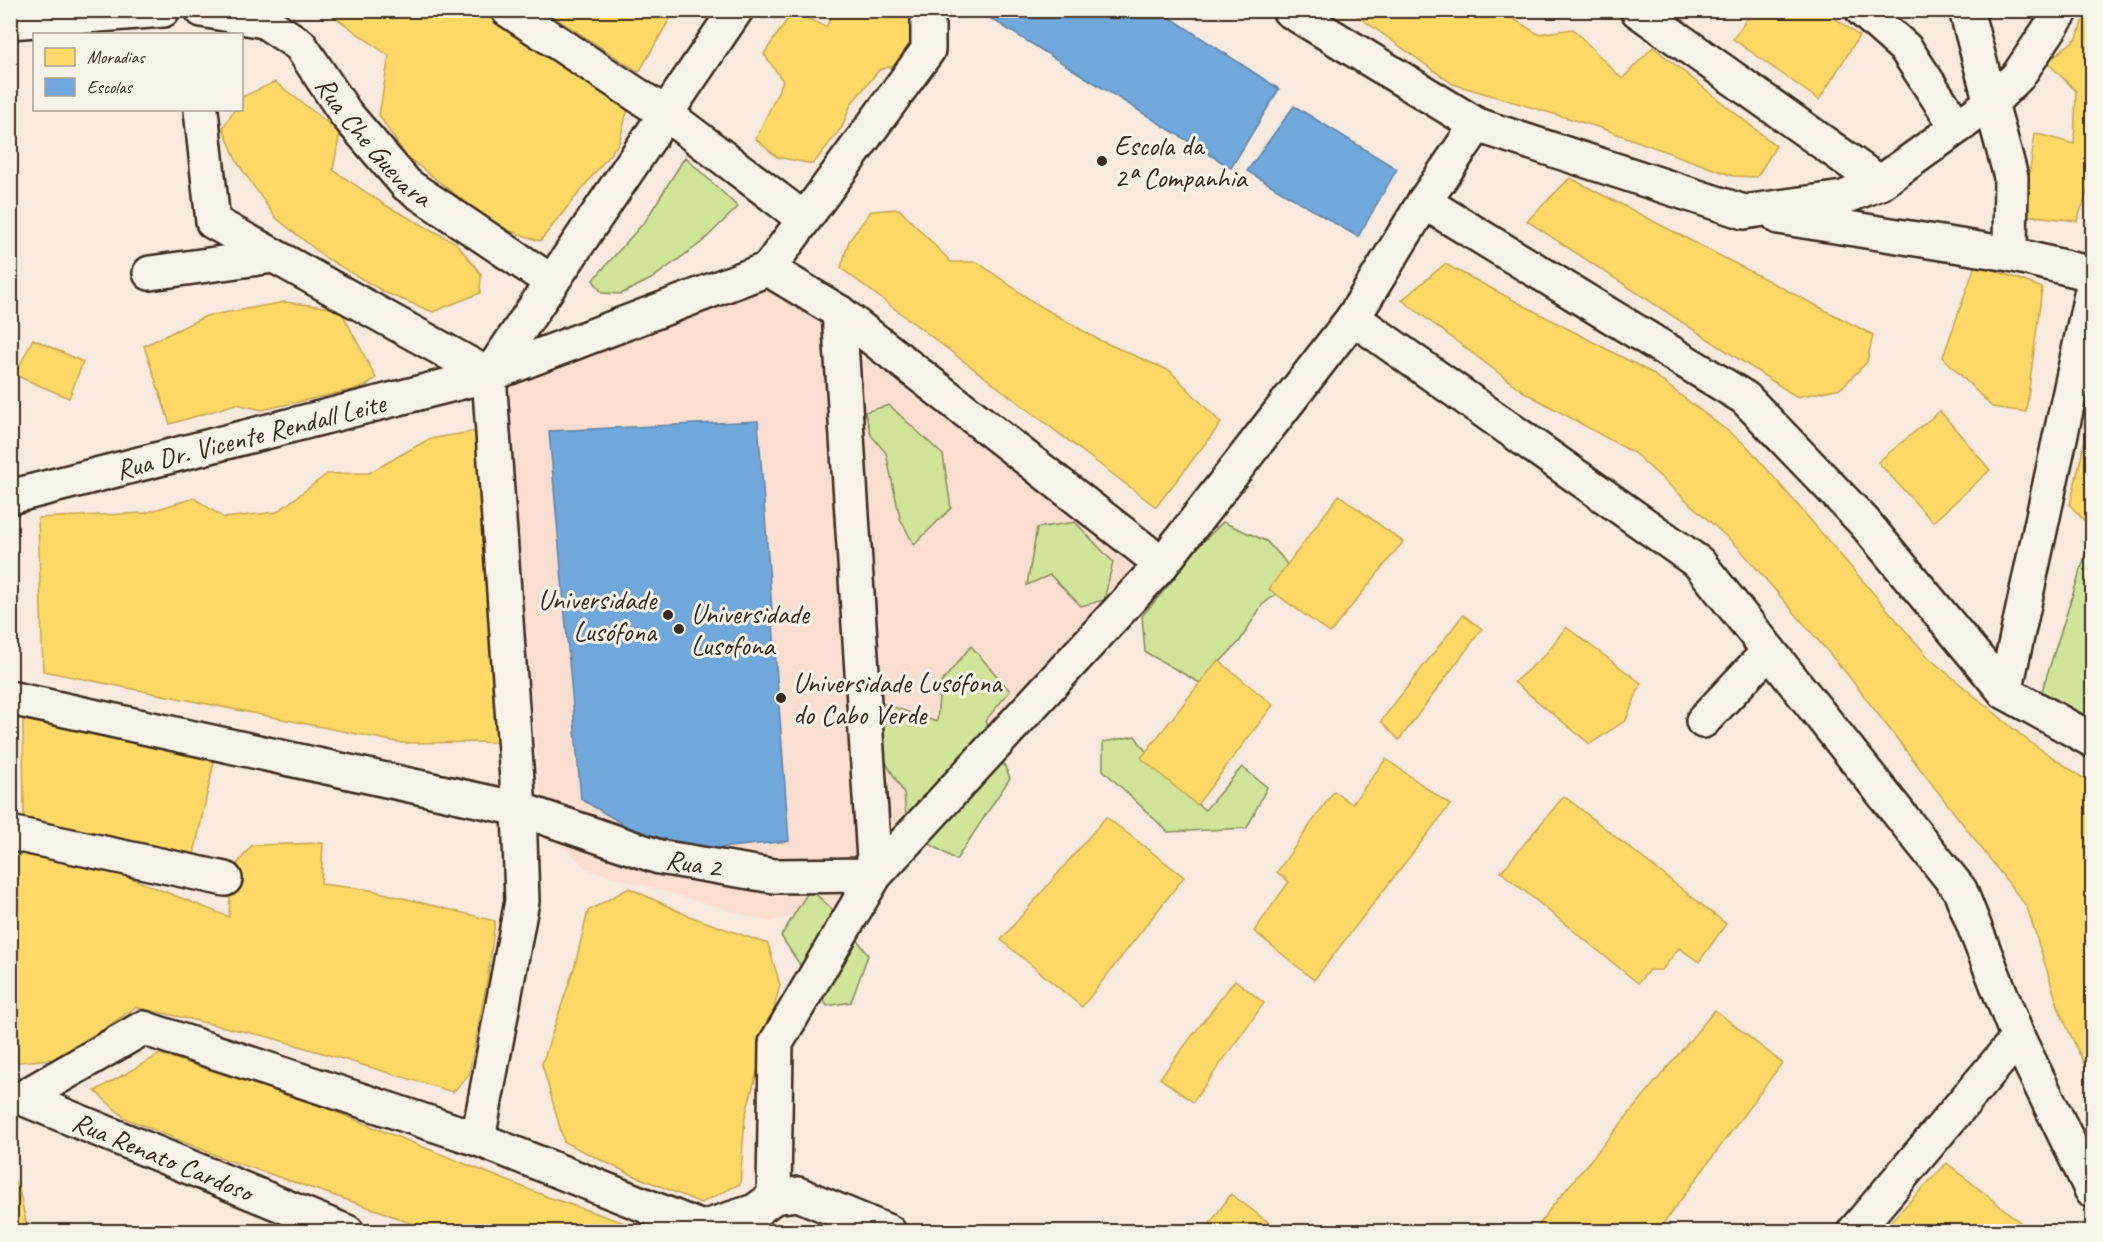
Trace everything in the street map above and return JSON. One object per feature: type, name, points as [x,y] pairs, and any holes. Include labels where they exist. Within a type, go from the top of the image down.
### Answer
[{"type":"street","points":[[10,22],[82,13],[163,10]]},
{"type":"street","points":[[190,10],[193,33]]},
{"type":"street","name":"Rua Che Guevara","points":[[202,10],[264,21],[300,45],[346,114],[408,185],[552,282]]},
{"type":"street","points":[[508,10],[666,114],[804,219]]},
{"type":"street","points":[[478,1139],[522,901],[519,808],[489,375],[736,10]]},
{"type":"street","points":[[928,10],[928,51],[768,269],[839,312],[1162,564]]},
{"type":"street","points":[[1289,10],[1477,125],[1744,212],[2010,254],[2092,274]]},
{"type":"street","points":[[1637,10],[1880,183]]},
{"type":"street","points":[[1862,10],[1906,49],[1957,127]]},
{"type":"street","points":[[1966,10],[2011,177],[2010,254]]},
{"type":"street","points":[[1744,212],[1843,198],[1880,183],[1992,102],[2018,76],[2062,10]]},
{"type":"street","points":[[201,111],[213,222],[489,375]]},
{"type":"street","points":[[774,1197],[776,1043],[875,875],[1162,564],[1353,318],[1424,202],[1477,125]]},
{"type":"street","points":[[1424,202],[1745,398],[1864,522],[2005,692],[2092,740]]},
{"type":"street","points":[[150,273],[273,256]]},
{"type":"street","name":"Rua Dr. Vicente Rendall Leite","points":[[10,497],[489,375],[768,269]]},
{"type":"street","points":[[2005,692],[2092,290]]},
{"type":"street","points":[[839,312],[875,875]]},
{"type":"street","points":[[1353,318],[1699,563],[1960,890],[2018,1038],[2092,1191]]},
{"type":"street","points":[[1703,721],[1769,651]]},
{"type":"street","name":"Rua 2","points":[[10,698],[519,808],[659,857],[774,876],[875,875]]},
{"type":"street","points":[[10,833],[225,879]]},
{"type":"street","points":[[16,1098],[143,1028],[478,1139],[702,1228],[755,1210],[774,1197],[798,1194],[889,1232]]},
{"type":"street","points":[[1854,1232],[2018,1038]]},
{"type":"street","name":"Rua Renato Cardoso","points":[[16,1098],[347,1232]]},
{"type":"shaded area","name":"Universidade Lusófona do Cabo Verde","points":[[767,285],[1143,567],[859,900],[769,922],[587,869],[544,828],[500,382]]},
{"type":"green space","points":[[685,157],[738,207],[701,243],[651,279],[621,294],[602,293],[593,280],[646,220]]},
{"type":"green space","points":[[889,405],[943,455],[951,508],[914,545],[900,518],[886,453],[871,435],[865,412]]},
{"type":"green space","points":[[1075,522],[1113,562],[1104,600],[1081,606],[1050,575],[1027,585],[1037,528]]},
{"type":"green space","points":[[1223,522],[1266,541],[1297,578],[1262,605],[1240,641],[1200,683],[1145,652],[1142,616],[1196,549]]},
{"type":"green space","points":[[2087,550],[2092,552],[2092,721],[2038,703]]},
{"type":"green space","points":[[971,646],[1010,691],[985,721],[1010,778],[956,860],[907,830],[904,793],[882,756],[879,702],[937,722],[940,684]]},
{"type":"green space","points":[[1135,736],[1164,777],[1205,810],[1242,767],[1267,787],[1247,828],[1168,832],[1103,770],[1103,742]]},
{"type":"green space","points":[[810,889],[845,921],[868,955],[851,1002],[827,1006],[781,936]]},
{"type":"building: Moradias","points":[[325,10],[488,10],[628,108],[619,143],[540,241],[496,226],[405,155],[379,115],[389,56]]},
{"type":"building: Moradias","points":[[543,10],[675,10],[639,72]]},
{"type":"building: Moradias","points":[[835,10],[908,10],[915,17],[911,45],[896,65],[879,70],[851,104],[842,127],[813,164],[777,157],[756,139],[783,81],[764,54],[793,11],[826,27]]},
{"type":"building: Moradias","points":[[1349,10],[1499,10],[1538,34],[1573,29],[1622,79],[1653,47],[1776,146],[1757,177],[1733,176],[1601,128],[1453,84]]},
{"type":"building: Moradias","points":[[1753,10],[1824,10],[1859,36],[1819,100],[1733,39]]},
{"type":"building: Moradias","points":[[2086,10],[2092,10],[2092,178],[2077,221],[2024,215],[2035,133],[2074,144],[2076,91],[2047,62],[2077,38]]},
{"type":"building: Moradias","points":[[275,82],[340,132],[333,170],[385,205],[456,243],[481,274],[480,293],[433,312],[386,293],[326,258],[275,217],[237,162],[223,128],[233,111],[243,111],[243,97]]},
{"type":"building: Moradias","points":[[1570,178],[1873,335],[1867,362],[1841,388],[1797,397],[1527,221]]},
{"type":"building: Moradias","points":[[899,209],[951,262],[977,262],[1035,303],[1099,340],[1170,371],[1221,423],[1156,507],[841,268],[849,241],[871,211]]},
{"type":"building: Moradias","points":[[1976,263],[2042,288],[2026,412],[1992,407],[1943,357]]},
{"type":"building: Moradias","points":[[1445,264],[1650,372],[1746,445],[1929,658],[2027,740],[2092,784],[2092,1081],[2060,1012],[2027,907],[1847,674],[1739,548],[1634,453],[1524,392],[1402,300]]},
{"type":"building: Moradias","points":[[285,302],[340,309],[376,378],[364,387],[262,410],[236,404],[170,424],[144,346],[206,316]]},
{"type":"building: Moradias","points":[[33,339],[83,362],[69,398],[15,375]]},
{"type":"building: Moradias","points":[[2092,410],[2092,529],[2070,505]]},
{"type":"building: Moradias","points":[[1940,411],[1990,470],[1933,522],[1878,462]]},
{"type":"building: Moradias","points":[[477,431],[503,742],[402,743],[43,671],[38,518],[145,513],[194,498],[224,518],[277,512],[327,474],[369,473],[429,439]]},
{"type":"building: Moradias","points":[[1339,495],[1403,542],[1330,633],[1269,589]]},
{"type":"building: Moradias","points":[[1463,615],[1482,629],[1399,740],[1381,721]]},
{"type":"building: Moradias","points":[[1566,627],[1641,683],[1626,720],[1590,744],[1514,682],[1545,655]]},
{"type":"building: Moradias","points":[[1218,660],[1273,705],[1197,805],[1141,758]]},
{"type":"building: Moradias","points":[[23,720],[215,757],[194,854],[24,818]]},
{"type":"building: Moradias","points":[[1386,759],[1450,805],[1314,980],[1254,931],[1289,882],[1277,872],[1334,791],[1352,804]]},
{"type":"building: Moradias","points":[[1564,796],[1726,924],[1699,962],[1679,948],[1662,970],[1649,970],[1638,983],[1501,872]]},
{"type":"building: Moradias","points":[[1106,817],[1184,877],[1082,1007],[1001,940]]},
{"type":"building: Moradias","points":[[323,843],[321,884],[371,890],[495,921],[488,975],[469,1074],[453,1092],[269,1037],[136,1007],[61,1058],[10,1063],[10,857],[21,852],[110,870],[229,917],[231,872],[252,845]]},
{"type":"building: Moradias","points":[[629,888],[689,916],[768,944],[780,985],[745,1117],[740,1184],[701,1203],[628,1173],[564,1142],[542,1064],[575,965],[588,911]]},
{"type":"building: Moradias","points":[[1235,980],[1264,1003],[1193,1102],[1160,1078]]},
{"type":"building: Moradias","points":[[1715,1010],[1782,1063],[1657,1232],[1534,1232],[1550,1209]]},
{"type":"building: Moradias","points":[[160,1054],[318,1105],[548,1197],[651,1232],[431,1232],[383,1212],[225,1159],[125,1118],[95,1091]]},
{"type":"building: Moradias","points":[[1947,1163],[2032,1232],[1891,1232],[1889,1223]]},
{"type":"building: Moradias","points":[[10,1172],[19,1189],[28,1232],[10,1232]]},
{"type":"building: Moradias","points":[[1231,1194],[1281,1232],[1204,1232]]},
{"type":"building: Escolas","points":[[977,10],[1159,10],[1279,89],[1231,168]]},
{"type":"building: Escolas","points":[[1294,106],[1397,169],[1358,237],[1247,171]]},
{"type":"building: Escolas","name":"Universidade Lusofona","points":[[758,421],[789,841],[671,853],[581,799],[549,431]]},
{"type":"place","name":"Escola da 2ª Companhia","points":[[1102,161]]},
{"type":"place","name":"Universidade Lusófona","points":[[668,615]]},
{"type":"place","name":"Universidade Lusofona","points":[[679,629]]},
{"type":"place","name":"Universidade Lusófona do Cabo Verde","points":[[781,698]]}]
